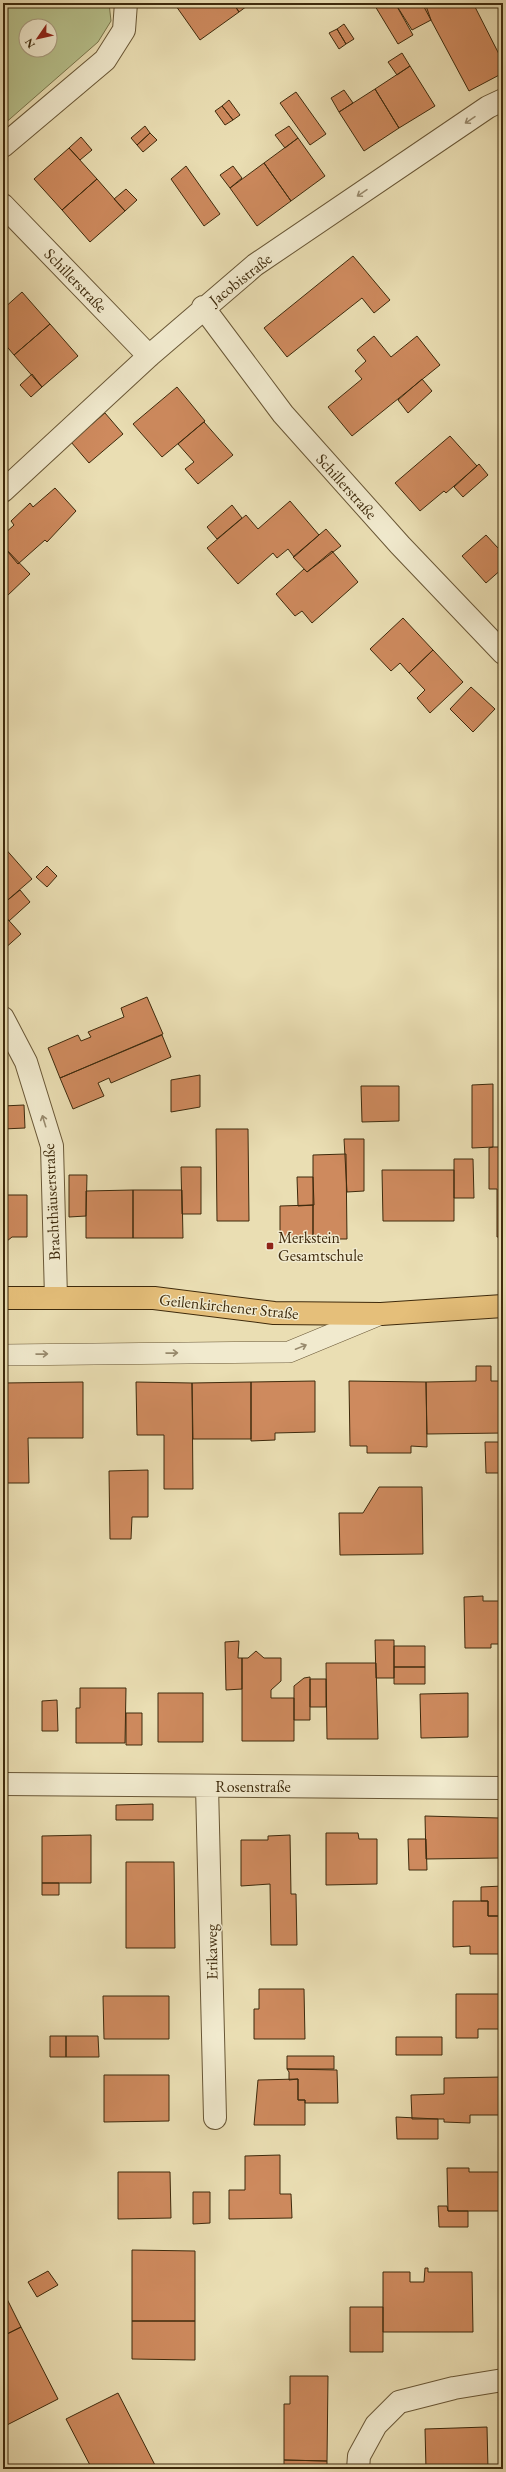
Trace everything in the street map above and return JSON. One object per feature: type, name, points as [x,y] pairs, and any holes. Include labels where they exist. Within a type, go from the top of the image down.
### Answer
[{"type":"main road","name":"Geilenkirchener Straße","points":[[3,1298],[154,1298],[274,1313],[381,1314],[503,1306]]},
{"type":"street","points":[[3,146],[105,60],[124,30],[126,3]]},
{"type":"street","name":"Jacobistraße","points":[[3,491],[148,356],[203,307],[255,265],[488,107],[503,100]]},
{"type":"street","name":"Schillerstraße","points":[[3,205],[148,356]]},
{"type":"street","name":"Schillerstraße","points":[[203,307],[283,414],[400,545],[503,653]]},
{"type":"street","name":"Brachthäuserstraße","points":[[3,1018],[26,1062],[52,1146],[56,1298]]},
{"type":"street","name":"Rosenstraße","points":[[3,1784],[503,1788]]},
{"type":"street","name":"Erikaweg","points":[[207,1786],[215,2118]]},
{"type":"street","points":[[358,2469],[359,2456],[376,2425],[399,2402],[454,2388],[503,2380]]},
{"type":"lane","points":[[3,1355],[289,1352],[381,1314]]},
{"type":"green space","points":[[3,3],[109,3],[111,21],[98,42],[3,125]]},
{"type":"building","points":[[180,3],[233,3],[239,12],[200,40],[176,6]]},
{"type":"building","points":[[233,3],[251,3],[239,12]]},
{"type":"building","points":[[379,3],[395,3],[413,35],[398,44],[375,6]]},
{"type":"building","points":[[395,3],[425,3],[431,20],[412,30]]},
{"type":"building","points":[[430,3],[473,3],[503,62],[503,73],[469,91],[424,7]]},
{"type":"building","points":[[344,24],[354,39],[346,44],[337,29]]},
{"type":"building","points":[[337,29],[346,44],[339,49],[329,33]]},
{"type":"building","points":[[402,53],[410,66],[397,75],[388,62]]},
{"type":"building","points":[[410,66],[435,106],[399,128],[375,89]]},
{"type":"building","points":[[375,89],[399,128],[364,151],[339,112]]},
{"type":"building","points":[[344,90],[353,103],[339,112],[331,98]]},
{"type":"building","points":[[296,92],[326,134],[310,145],[280,103]]},
{"type":"building","points":[[229,100],[240,115],[233,120],[222,106]]},
{"type":"building","points":[[222,106],[233,120],[225,125],[215,111]]},
{"type":"building","points":[[145,126],[150,133],[137,145],[131,138]]},
{"type":"building","points":[[289,126],[298,138],[285,148],[275,135]]},
{"type":"building","points":[[150,133],[157,140],[143,152],[137,145]]},
{"type":"building","points":[[81,137],[92,150],[80,160],[69,148]]},
{"type":"building","points":[[298,138],[325,176],[291,201],[264,163]]},
{"type":"building","points":[[69,148],[97,179],[62,210],[34,179]]},
{"type":"building","points":[[264,163],[291,201],[257,226],[230,188]]},
{"type":"building","points":[[186,166],[220,214],[204,226],[171,179]]},
{"type":"building","points":[[233,166],[242,178],[230,188],[220,175]]},
{"type":"building","points":[[97,179],[125,211],[90,242],[62,210]]},
{"type":"building","points":[[126,189],[137,200],[125,211],[114,199]]},
{"type":"building","points":[[353,256],[390,300],[374,313],[362,298],[287,357],[264,328]]},
{"type":"building","points":[[22,292],[50,324],[14,355],[3,342],[3,309]]},
{"type":"building","points":[[50,324],[78,356],[42,387],[14,355]]},
{"type":"building","points":[[374,336],[391,357],[417,336],[440,365],[352,436],[328,407],[362,379],[355,371],[366,361],[357,350]]},
{"type":"building","points":[[32,374],[42,387],[31,397],[20,385]]},
{"type":"building","points":[[422,379],[432,391],[408,413],[398,400]]},
{"type":"building","points":[[177,387],[205,421],[162,457],[133,424]]},
{"type":"building","points":[[105,413],[123,434],[89,463],[71,442]]},
{"type":"building","points":[[204,422],[233,455],[198,484],[185,469],[194,462],[178,444]]},
{"type":"building","points":[[450,436],[477,466],[446,493],[444,491],[420,511],[395,483]]},
{"type":"building","points":[[479,464],[488,475],[463,497],[454,487]]},
{"type":"building","points":[[55,488],[76,511],[47,542],[45,540],[18,564],[3,546],[3,535],[14,525],[11,521],[30,503],[33,507]]},
{"type":"building","points":[[290,501],[319,535],[294,557],[288,549],[277,558],[273,553],[238,584],[207,548],[246,515],[258,529]]},
{"type":"building","points":[[232,505],[242,518],[217,539],[207,527]]},
{"type":"building","points":[[326,529],[341,546],[307,572],[293,557]]},
{"type":"building","points":[[486,535],[498,548],[503,543],[503,568],[486,583],[462,556]]},
{"type":"building","points":[[3,546],[30,574],[7,596],[3,591]]},
{"type":"building","points":[[332,551],[358,582],[312,623],[302,611],[295,616],[276,594],[304,569],[307,572]]},
{"type":"building","points":[[403,618],[433,650],[409,673],[400,663],[391,671],[370,649]]},
{"type":"building","points":[[433,650],[463,682],[430,713],[417,698],[425,690],[409,673]]},
{"type":"building","points":[[471,687],[495,709],[473,732],[450,709]]},
{"type":"building","points":[[3,846],[32,879],[3,904]]},
{"type":"building","points":[[47,866],[57,876],[47,887],[36,877]]},
{"type":"building","points":[[20,890],[30,902],[9,921],[3,914],[3,904]]},
{"type":"building","points":[[3,914],[21,934],[3,950]]},
{"type":"building","points":[[147,997],[163,1034],[60,1078],[48,1048],[78,1035],[81,1041],[91,1037],[88,1032],[124,1017],[121,1008]]},
{"type":"building","points":[[162,1035],[171,1057],[111,1083],[109,1078],[98,1083],[104,1096],[73,1109],[60,1078]]},
{"type":"building","points":[[200,1075],[200,1107],[171,1112],[171,1080]]},
{"type":"building","points":[[493,1084],[493,1147],[472,1148],[472,1085]]},
{"type":"building","points":[[361,1086],[399,1086],[399,1121],[362,1122]]},
{"type":"building","points":[[24,1105],[25,1128],[3,1129],[3,1106]]},
{"type":"building","points":[[216,1129],[248,1129],[249,1221],[217,1221]]},
{"type":"building","points":[[344,1139],[364,1139],[364,1191],[347,1192]]},
{"type":"building","points":[[503,1147],[503,1237],[497,1237],[497,1189],[489,1189],[489,1148]]},
{"type":"building","points":[[346,1154],[347,1239],[313,1239],[313,1155]]},
{"type":"building","points":[[454,1159],[473,1159],[474,1198],[454,1198]]},
{"type":"building","points":[[181,1167],[201,1167],[201,1214],[182,1214]]},
{"type":"building","points":[[382,1170],[454,1170],[454,1221],[383,1221]]},
{"type":"building","points":[[69,1175],[87,1175],[86,1216],[69,1217]]},
{"type":"building","points":[[297,1177],[313,1177],[314,1205],[298,1206]]},
{"type":"building","points":[[3,1190],[7,1190],[7,1195],[27,1195],[27,1237],[12,1237],[7,1241],[3,1241]]},
{"type":"building","points":[[133,1190],[133,1238],[86,1238],[86,1191]]},
{"type":"building","points":[[133,1190],[182,1190],[183,1238],[133,1238]]},
{"type":"building","points":[[313,1205],[313,1239],[280,1239],[280,1206]]},
{"type":"building","points":[[476,1366],[491,1366],[491,1381],[503,1381],[503,1433],[427,1434],[426,1382],[476,1381]]},
{"type":"building","points":[[315,1381],[315,1432],[275,1433],[275,1440],[251,1441],[251,1382]]},
{"type":"building","points":[[349,1381],[426,1382],[427,1447],[411,1446],[411,1453],[367,1453],[367,1446],[350,1446]]},
{"type":"building","points":[[83,1382],[83,1438],[28,1438],[29,1483],[3,1483],[3,1383]]},
{"type":"building","points":[[136,1382],[192,1383],[193,1489],[164,1489],[164,1435],[137,1435]]},
{"type":"building","points":[[251,1382],[251,1439],[193,1439],[192,1383]]},
{"type":"building","points":[[485,1442],[503,1442],[503,1473],[486,1473]]},
{"type":"building","points":[[148,1470],[148,1517],[132,1517],[131,1539],[110,1539],[109,1471]]},
{"type":"building","points":[[379,1487],[422,1487],[423,1554],[340,1555],[339,1513],[363,1513]]},
{"type":"building","points":[[483,1596],[483,1601],[503,1601],[503,1644],[491,1644],[491,1648],[465,1648],[464,1597]]},
{"type":"building","points":[[375,1640],[394,1640],[394,1678],[376,1678]]},
{"type":"building","points":[[239,1641],[238,1658],[242,1658],[242,1689],[226,1690],[225,1642]]},
{"type":"building","points":[[394,1646],[425,1646],[425,1667],[394,1667]]},
{"type":"building","points":[[256,1651],[264,1658],[281,1658],[281,1681],[271,1690],[271,1698],[294,1698],[294,1741],[242,1741],[242,1658],[248,1658]]},
{"type":"building","points":[[326,1663],[376,1663],[378,1739],[327,1739]]},
{"type":"building","points":[[394,1667],[425,1667],[425,1684],[394,1684]]},
{"type":"building","points":[[310,1677],[310,1720],[294,1720],[294,1686],[304,1678]]},
{"type":"building","points":[[310,1679],[326,1679],[326,1707],[310,1707]]},
{"type":"building","points":[[80,1688],[126,1688],[125,1743],[76,1743],[76,1708],[80,1708]]},
{"type":"building","points":[[158,1693],[203,1693],[203,1742],[158,1742]]},
{"type":"building","points":[[468,1693],[468,1737],[421,1738],[420,1694]]},
{"type":"building","points":[[57,1700],[58,1731],[42,1731],[42,1701]]},
{"type":"building","points":[[126,1713],[142,1713],[142,1745],[126,1745]]},
{"type":"building","points":[[153,1804],[153,1820],[116,1820],[116,1805]]},
{"type":"building","points":[[425,1816],[499,1818],[500,1858],[426,1859]]},
{"type":"building","points":[[326,1833],[358,1833],[359,1839],[377,1839],[377,1884],[326,1885]]},
{"type":"building","points":[[91,1835],[91,1883],[42,1883],[42,1836]]},
{"type":"building","points":[[290,1835],[291,1894],[296,1894],[297,1945],[271,1945],[270,1884],[241,1886],[241,1840],[268,1840],[268,1836]]},
{"type":"building","points":[[408,1839],[426,1839],[427,1870],[409,1870]]},
{"type":"building","points":[[126,1862],[174,1862],[175,1948],[126,1948]]},
{"type":"building","points":[[42,1883],[59,1883],[59,1895],[42,1895]]},
{"type":"building","points":[[503,1886],[503,1916],[488,1916],[488,1901],[481,1901],[481,1887]]},
{"type":"building","points":[[453,1901],[488,1901],[488,1916],[503,1916],[503,1954],[470,1954],[470,1946],[453,1947]]},
{"type":"building","points":[[259,1989],[304,1989],[305,2039],[254,2039],[254,2009],[259,2009]]},
{"type":"building","points":[[456,1994],[503,1994],[503,2029],[478,2029],[478,2038],[456,2038]]},
{"type":"building","points":[[103,1996],[169,1996],[169,2039],[104,2039]]},
{"type":"building","points":[[50,2036],[66,2036],[66,2057],[50,2057]]},
{"type":"building","points":[[66,2036],[98,2036],[99,2057],[66,2057]]},
{"type":"building","points":[[396,2037],[442,2037],[442,2055],[396,2055]]},
{"type":"building","points":[[287,2056],[334,2056],[334,2069],[287,2069]]},
{"type":"building","points":[[287,2069],[337,2070],[338,2103],[305,2103],[305,2100],[298,2100],[298,2079],[289,2080],[289,2072]]},
{"type":"building","points":[[104,2075],[169,2075],[169,2121],[104,2122]]},
{"type":"building","points":[[503,2077],[503,2115],[470,2115],[470,2123],[444,2122],[444,2119],[412,2119],[411,2095],[444,2094],[444,2078]]},
{"type":"building","points":[[298,2079],[298,2100],[305,2100],[305,2125],[254,2125],[258,2080]]},
{"type":"building","points":[[396,2117],[438,2119],[438,2139],[397,2139]]},
{"type":"building","points":[[280,2155],[280,2194],[291,2194],[292,2218],[229,2219],[229,2190],[245,2190],[245,2156]]},
{"type":"building","points":[[447,2168],[469,2168],[469,2172],[503,2172],[503,2211],[448,2211]]},
{"type":"building","points":[[118,2172],[170,2172],[171,2218],[118,2219]]},
{"type":"building","points":[[193,2192],[210,2192],[210,2223],[193,2224]]},
{"type":"building","points":[[438,2206],[447,2206],[448,2211],[468,2211],[468,2227],[439,2227]]},
{"type":"building","points":[[132,2250],[195,2251],[195,2321],[132,2321]]},
{"type":"building","points":[[425,2268],[428,2268],[428,2272],[472,2272],[473,2332],[383,2332],[383,2272],[410,2272],[410,2282],[424,2282]]},
{"type":"building","points":[[48,2271],[58,2285],[37,2297],[28,2282]]},
{"type":"building","points":[[3,2291],[21,2327],[3,2336]]},
{"type":"building","points":[[350,2307],[383,2307],[383,2352],[350,2352]]},
{"type":"building","points":[[132,2321],[195,2321],[195,2360],[132,2359]]},
{"type":"building","points":[[21,2327],[58,2399],[3,2427],[3,2336]]},
{"type":"building","points":[[290,2376],[328,2376],[327,2461],[284,2460],[284,2404],[290,2404]]},
{"type":"building","points":[[118,2393],[157,2469],[92,2469],[66,2419]]},
{"type":"building","points":[[487,2427],[488,2469],[426,2469],[425,2429]]},
{"type":"building","points":[[284,2460],[327,2461],[327,2469],[284,2469]]},
{"type":"place","name":"Merkstein Gesamtschule","points":[[270,1246]]}]
